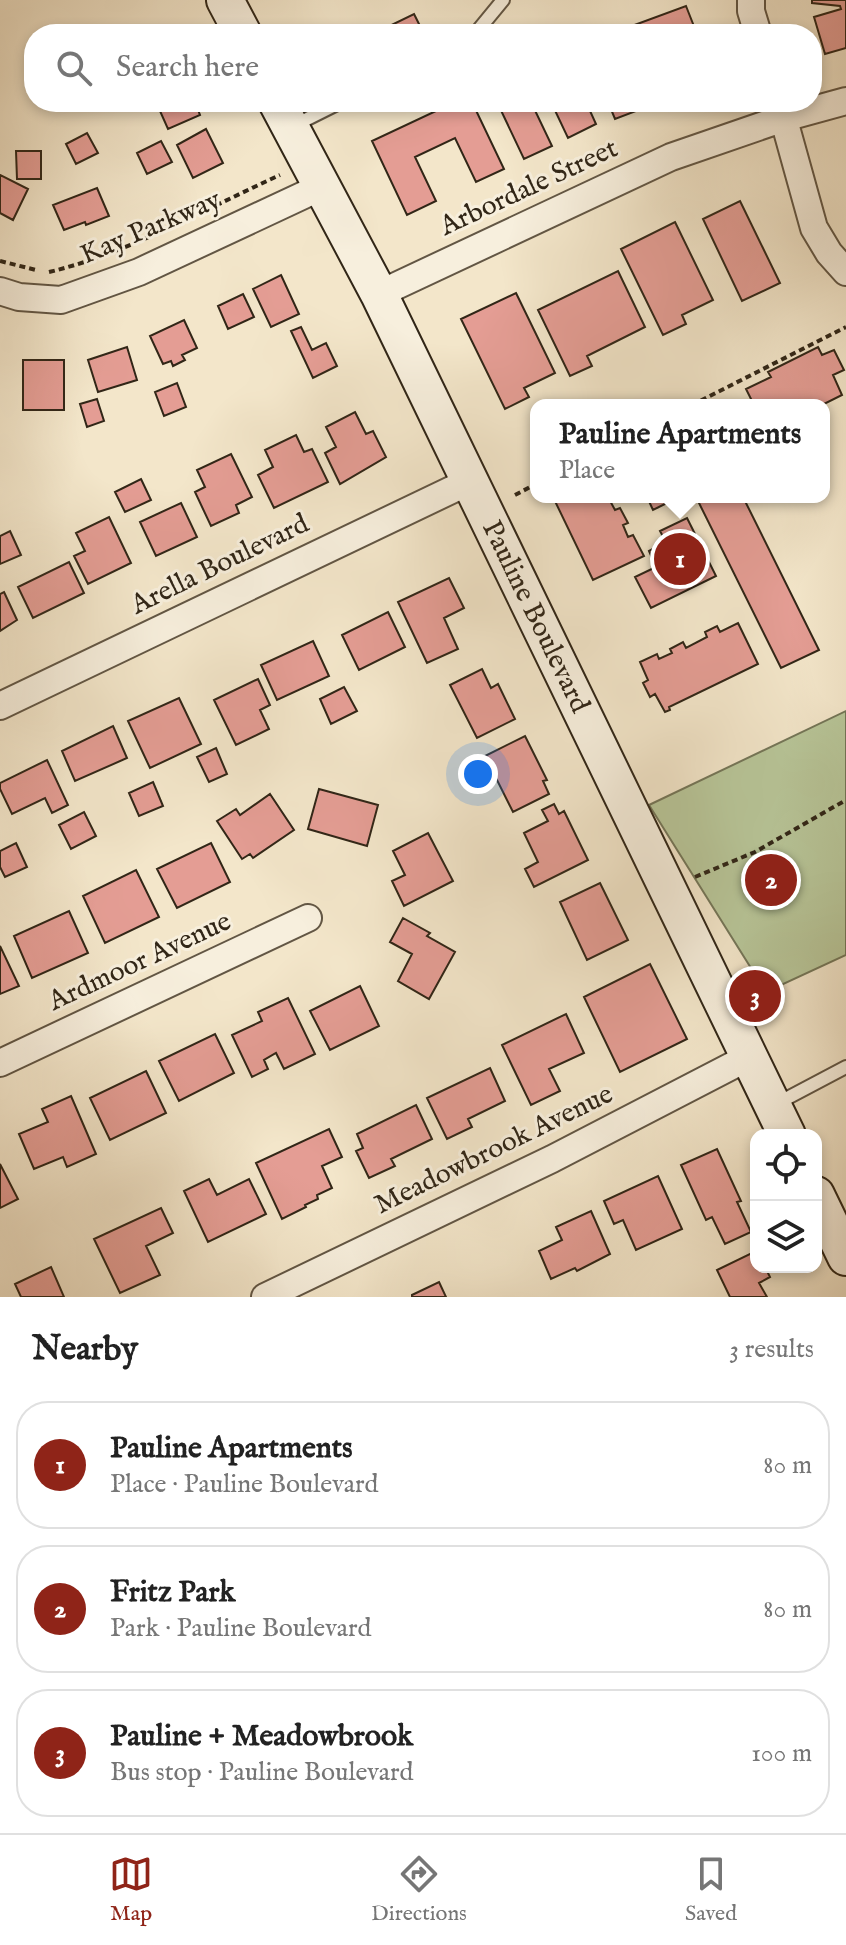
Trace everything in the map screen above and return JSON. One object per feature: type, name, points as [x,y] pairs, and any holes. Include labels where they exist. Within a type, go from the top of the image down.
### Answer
[{"type":"street","points":[[225,0],[238,24]]},
{"type":"street","points":[[751,0],[755,24]]},
{"type":"street","name":"Arbordale Street","points":[[822,104],[846,101]]},
{"type":"street","name":"Arbordale Street","points":[[379,294],[671,157],[776,112]]},
{"type":"street","points":[[782,112],[814,228],[829,253],[846,272]]},
{"type":"street","name":"Pauline Boulevard","points":[[284,115],[379,294],[780,1120]]},
{"type":"street","name":"Kay Parkway","points":[[0,291],[19,297],[61,300],[139,272],[321,187]]},
{"type":"street","name":"Arella Boulevard","points":[[0,706],[468,482]]},
{"type":"street","name":"Ardmoor Avenue","points":[[0,1063],[308,918]]},
{"type":"street","name":"Meadowbrook Avenue","points":[[265,1297],[552,1159],[749,1057]]},
{"type":"street","points":[[819,1201],[846,1257]]},
{"type":"lane","points":[[483,24],[503,0]]},
{"type":"lane","points":[[780,1120],[846,1067]]},
{"type":"path","points":[[0,261],[24,269],[49,272],[70,267],[139,240],[280,175]]},
{"type":"path","points":[[704,399],[846,327]]},
{"type":"path","points":[[515,495],[530,487]]},
{"type":"path","points":[[702,874],[755,852],[846,800]]},
{"type":"green space","points":[[846,711],[846,955],[766,992],[649,805]]},
{"type":"building","points":[[812,0],[846,0],[846,48],[825,54],[822,24],[816,24],[814,17],[841,9],[840,6],[812,3]]},
{"type":"building","points":[[686,6],[693,24],[637,24]]},
{"type":"building","points":[[414,14],[419,24],[394,24]]},
{"type":"building","points":[[160,112],[199,112],[200,115],[168,129]]},
{"type":"building","points":[[434,112],[477,112],[504,169],[476,182],[455,138],[415,157],[436,201],[407,215],[372,141]]},
{"type":"building","points":[[502,112],[536,112],[552,146],[524,159]]},
{"type":"building","points":[[556,112],[591,112],[596,124],[568,138]]},
{"type":"building","points":[[612,112],[633,112],[615,119]]},
{"type":"building","points":[[206,129],[223,163],[193,178],[177,145]]},
{"type":"building","points":[[87,133],[98,153],[76,164],[66,144]]},
{"type":"building","points":[[161,141],[172,162],[147,174],[137,153]]},
{"type":"building","points":[[16,151],[41,151],[41,179],[17,179]]},
{"type":"building","points":[[0,175],[28,189],[13,220],[0,213]]},
{"type":"building","points":[[97,188],[109,216],[64,230],[53,205]]},
{"type":"building","points":[[740,201],[780,283],[742,301],[703,219]]},
{"type":"building","points":[[675,222],[713,300],[682,315],[686,324],[663,335],[621,249]]},
{"type":"building","points":[[618,271],[645,327],[587,356],[592,366],[570,376],[538,310]]},
{"type":"building","points":[[281,275],[299,314],[271,327],[253,289]]},
{"type":"building","points":[[516,293],[555,373],[524,388],[529,397],[505,409],[461,319]]},
{"type":"building","points":[[243,294],[254,317],[228,329],[218,306]]},
{"type":"building","points":[[184,320],[197,348],[182,355],[185,360],[173,366],[171,361],[163,364],[150,336]]},
{"type":"building","points":[[301,327],[312,350],[326,343],[337,366],[313,378],[291,331]]},
{"type":"building","points":[[127,347],[137,380],[98,392],[88,360]]},
{"type":"building","points":[[818,347],[822,355],[834,350],[844,370],[833,375],[842,395],[830,401],[751,399],[746,389],[771,377],[768,372]]},
{"type":"building","points":[[23,360],[64,360],[64,410],[23,410]]},
{"type":"building","points":[[177,383],[186,407],[164,416],[155,392]]},
{"type":"building","points":[[97,399],[104,421],[87,427],[80,404]]},
{"type":"building","points":[[355,412],[366,434],[373,431],[386,457],[340,484],[325,453],[336,447],[326,427]]},
{"type":"building","points":[[296,435],[304,452],[312,449],[328,482],[274,508],[258,475],[273,467],[265,450]]},
{"type":"building","points":[[231,454],[252,497],[236,505],[239,513],[211,526],[195,492],[205,487],[197,470]]},
{"type":"building","points":[[141,479],[151,500],[125,512],[115,492]]},
{"type":"building","points":[[181,503],[197,537],[156,556],[140,522]]},
{"type":"building","points":[[556,503],[611,503],[615,510],[620,508],[628,523],[623,525],[628,537],[633,535],[644,556],[593,580]]},
{"type":"building","points":[[650,503],[667,503],[653,510]]},
{"type":"building","points":[[699,503],[746,503],[819,650],[781,668]]},
{"type":"building","points":[[109,517],[131,563],[88,584],[74,556],[85,551],[76,533]]},
{"type":"building","points":[[687,518],[716,576],[651,608],[635,577],[656,567],[649,551],[666,542],[660,531]]},
{"type":"building","points":[[10,531],[21,555],[0,564],[0,536]]},
{"type":"building","points":[[69,562],[84,593],[33,618],[18,587]]},
{"type":"building","points":[[449,578],[464,608],[444,618],[458,649],[427,663],[398,602]]},
{"type":"building","points":[[4,592],[17,620],[0,631],[0,594]]},
{"type":"building","points":[[388,612],[405,647],[359,670],[342,635]]},
{"type":"building","points":[[738,623],[758,664],[669,707],[670,710],[665,712],[655,694],[650,697],[643,683],[648,680],[640,662],[657,654],[659,659],[672,653],[670,649],[683,642],[686,648],[707,637],[705,632],[717,626],[720,632]]},
{"type":"building","points":[[313,641],[329,676],[277,700],[261,665]]},
{"type":"building","points":[[482,669],[491,688],[498,684],[515,719],[477,738],[450,685]]},
{"type":"building","points":[[258,679],[270,705],[260,710],[269,729],[236,745],[214,700]]},
{"type":"building","points":[[344,687],[357,711],[331,724],[320,699]]},
{"type":"building","points":[[179,698],[201,744],[150,768],[128,721]]},
{"type":"building","points":[[113,726],[127,758],[75,781],[62,751]]},
{"type":"building","points":[[525,736],[547,780],[543,781],[549,794],[513,812],[485,756]]},
{"type":"building","points":[[216,748],[227,774],[209,782],[197,757]]},
{"type":"building","points":[[47,760],[68,805],[52,813],[45,798],[12,814],[0,783]]},
{"type":"building","points":[[153,782],[163,806],[139,816],[129,793]]},
{"type":"building","points":[[319,789],[378,805],[367,846],[308,829]]},
{"type":"building","points":[[270,794],[294,830],[253,858],[250,854],[242,859],[217,821],[236,809],[240,815]]},
{"type":"building","points":[[554,804],[559,814],[564,811],[588,860],[534,887],[525,869],[538,862],[524,833],[548,821],[542,810]]},
{"type":"building","points":[[84,812],[96,836],[71,849],[59,825]]},
{"type":"building","points":[[428,833],[453,881],[404,906],[392,881],[405,875],[393,851]]},
{"type":"building","points":[[16,843],[27,867],[5,877],[0,867],[0,851]]},
{"type":"building","points":[[211,843],[230,882],[177,908],[157,869]]},
{"type":"building","points":[[136,870],[159,917],[105,943],[83,896]]},
{"type":"building","points":[[600,883],[628,940],[587,960],[560,902]]},
{"type":"building","points":[[69,911],[88,953],[32,978],[14,936]]},
{"type":"building","points":[[403,918],[455,952],[429,999],[398,981],[412,954],[390,942]]},
{"type":"building","points":[[0,946],[19,986],[0,994]]},
{"type":"building","points":[[650,964],[687,1039],[620,1072],[584,997]]},
{"type":"building","points":[[360,986],[379,1026],[330,1050],[310,1011]]},
{"type":"building","points":[[288,998],[315,1054],[284,1069],[276,1053],[264,1060],[268,1069],[252,1077],[232,1035],[262,1021],[258,1012]]},
{"type":"building","points":[[566,1014],[584,1053],[549,1069],[560,1091],[531,1105],[502,1045]]},
{"type":"building","points":[[215,1034],[234,1073],[179,1101],[159,1061]]},
{"type":"building","points":[[490,1068],[505,1101],[468,1119],[472,1127],[447,1139],[427,1098]]},
{"type":"building","points":[[146,1071],[166,1113],[110,1140],[90,1098]]},
{"type":"building","points":[[71,1096],[96,1154],[67,1167],[63,1157],[34,1169],[19,1134],[48,1122],[42,1109]]},
{"type":"building","points":[[416,1105],[432,1139],[391,1159],[395,1166],[369,1178],[356,1151],[363,1148],[357,1134]]},
{"type":"building","points":[[329,1129],[342,1157],[322,1166],[332,1188],[317,1195],[318,1199],[306,1207],[282,1219],[256,1163]]},
{"type":"building","points":[[717,1149],[741,1201],[737,1202],[750,1232],[725,1244],[712,1217],[706,1220],[681,1165]]},
{"type":"building","points":[[0,1164],[18,1199],[0,1208]]},
{"type":"building","points":[[658,1176],[682,1229],[636,1250],[623,1220],[614,1224],[604,1201]]},
{"type":"building","points":[[209,1179],[217,1195],[249,1179],[266,1214],[208,1242],[184,1191]]},
{"type":"building","points":[[161,1208],[173,1233],[146,1246],[160,1275],[120,1293],[94,1239]]},
{"type":"building","points":[[591,1211],[610,1254],[577,1271],[575,1268],[551,1279],[539,1251],[562,1240],[556,1227]]},
{"type":"building","points":[[750,1254],[750,1273],[768,1273],[770,1277],[759,1283],[767,1297],[730,1297],[717,1270]]},
{"type":"building","points":[[51,1267],[64,1297],[21,1297],[15,1284]]},
{"type":"building","points":[[439,1282],[446,1297],[412,1297],[412,1295]]},
{"type":"place","name":"Pauline Apartments","points":[[680,559]]},
{"type":"place","name":"Fritz Park","points":[[771,880]]},
{"type":"place","name":"Pauline + Meadowbrook","points":[[755,996]]}]
